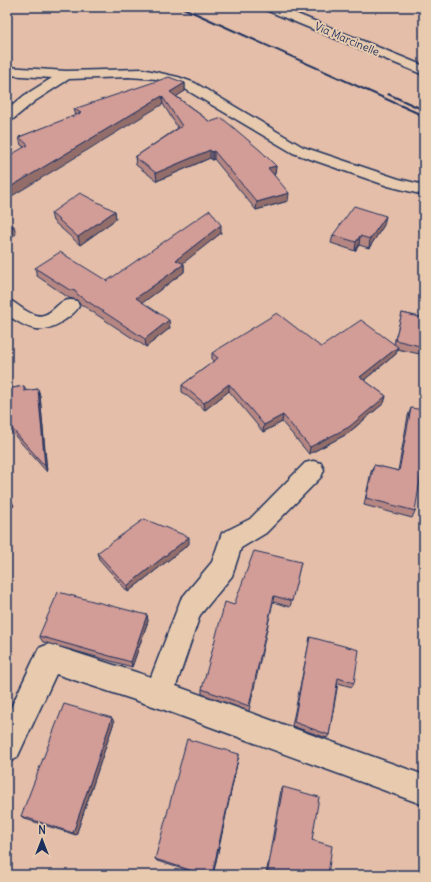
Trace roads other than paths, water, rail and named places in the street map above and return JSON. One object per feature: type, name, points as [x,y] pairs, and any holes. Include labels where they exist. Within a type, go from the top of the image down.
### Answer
[{"type":"street","name":"Via Marcinelle","points":[[270,7],[424,71]]},
{"type":"street","points":[[7,71],[66,75],[124,71],[150,73],[173,78],[190,86],[298,150],[394,183],[424,190]]},
{"type":"street","points":[[7,117],[30,98],[66,75]]},
{"type":"street","points":[[7,306],[31,322],[48,322],[70,306]]},
{"type":"street","points":[[160,694],[190,608],[223,568],[231,541],[258,526],[313,470]]},
{"type":"street","points":[[7,748],[49,658],[160,694],[424,790]]},
{"type":"railway","points":[[181,7],[424,116]]},
{"type":"railway","points":[[388,94],[424,110]]}]
